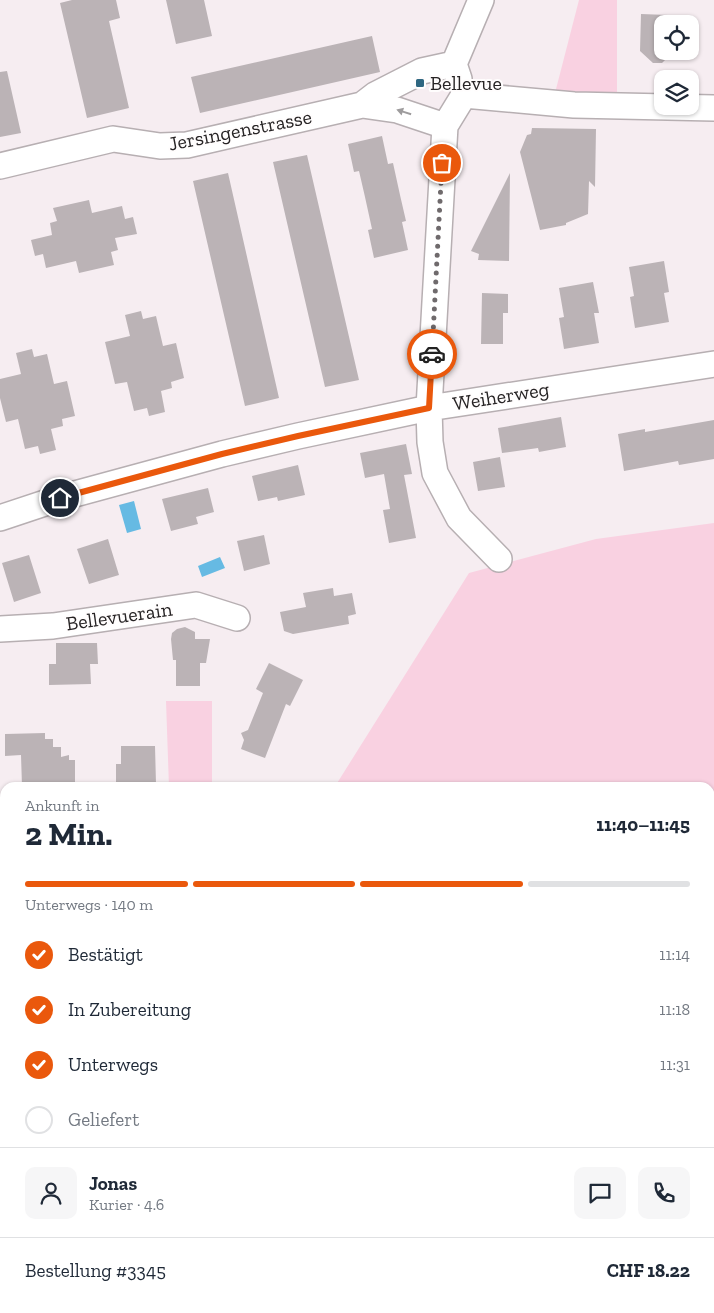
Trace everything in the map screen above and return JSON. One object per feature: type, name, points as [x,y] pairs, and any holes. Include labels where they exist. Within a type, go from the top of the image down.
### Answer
[{"type":"street","points":[[464,95],[454,64],[480,0]]},
{"type":"street","points":[[362,105],[375,95],[422,71],[454,64]]},
{"type":"street","points":[[464,95],[574,105],[714,108]]},
{"type":"street","points":[[464,95],[444,126],[429,408],[430,442],[435,472],[459,518],[499,559]]},
{"type":"street","points":[[362,105],[396,110],[444,126]]},
{"type":"street","name":"Jersingenstrasse","points":[[0,166],[113,139],[160,146],[187,145],[362,105]]},
{"type":"street","name":"Weiherweg","points":[[0,518],[60,498],[222,454],[298,436],[429,408],[714,364]]},
{"type":"street","name":"Bellevuerain","points":[[0,629],[53,626],[196,605],[237,618]]},
{"type":"shaded area","points":[[579,0],[617,0],[617,94],[555,93]]},
{"type":"shaded area","points":[[714,523],[714,782],[338,782],[469,573],[596,539]]},
{"type":"shaded area","points":[[166,701],[212,701],[212,782],[169,782]]},
{"type":"water","points":[[134,501],[141,529],[127,533],[119,505]]},
{"type":"water","points":[[220,557],[225,568],[202,577],[198,566]]},
{"type":"building","points":[[72,0],[116,0],[120,18],[109,21],[129,108],[87,118],[60,3]]},
{"type":"building","points":[[166,0],[204,0],[212,36],[176,44]]},
{"type":"building","points":[[641,14],[668,15],[654,15],[654,60],[665,60],[662,63],[653,63],[640,51]]},
{"type":"building","points":[[372,36],[380,72],[200,113],[191,77]]},
{"type":"building","points":[[7,71],[21,133],[0,137],[0,72]]},
{"type":"building","points":[[532,128],[596,129],[595,187],[589,181],[588,214],[566,223],[566,225],[540,230],[520,152],[527,135],[531,134]]},
{"type":"building","points":[[382,136],[388,164],[393,163],[406,221],[402,222],[408,250],[374,258],[368,230],[372,229],[365,197],[359,171],[354,172],[348,144]]},
{"type":"building","points":[[307,155],[359,380],[325,387],[273,162]]},
{"type":"building","points":[[228,173],[279,398],[245,406],[193,181]]},
{"type":"building","points":[[510,173],[509,261],[478,260],[479,254],[471,251]]},
{"type":"building","points":[[89,200],[92,213],[122,206],[125,219],[133,217],[137,234],[115,238],[118,250],[111,252],[114,265],[79,273],[76,261],[46,268],[43,254],[35,256],[31,240],[52,235],[50,223],[57,221],[53,208]]},
{"type":"building","points":[[664,261],[669,292],[664,293],[669,322],[635,328],[630,297],[634,296],[629,267]]},
{"type":"building","points":[[593,282],[599,313],[594,313],[599,343],[564,349],[559,318],[564,317],[559,288]]},
{"type":"building","points":[[482,293],[508,294],[508,313],[503,313],[503,344],[481,344]]},
{"type":"building","points":[[141,311],[143,319],[156,316],[163,346],[176,343],[184,378],[171,382],[172,388],[161,391],[165,412],[149,416],[147,408],[134,411],[127,382],[115,384],[105,342],[130,336],[125,315]]},
{"type":"building","points":[[32,349],[34,357],[47,354],[54,384],[67,381],[75,416],[62,419],[63,426],[51,429],[56,450],[40,454],[38,446],[25,449],[18,419],[6,422],[0,398],[0,379],[21,374],[16,353]]},
{"type":"building","points":[[561,417],[566,447],[539,452],[538,448],[502,453],[498,428]]},
{"type":"building","points":[[714,420],[714,459],[679,465],[678,461],[624,471],[618,434],[645,429],[645,432]]},
{"type":"building","points":[[406,444],[412,474],[404,475],[416,538],[389,543],[383,510],[390,509],[384,474],[365,478],[360,453]]},
{"type":"building","points":[[500,457],[505,487],[478,491],[473,462]]},
{"type":"building","points":[[298,465],[305,495],[278,501],[277,497],[258,501],[252,476]]},
{"type":"building","points":[[208,488],[214,512],[196,517],[198,524],[171,531],[162,499]]},
{"type":"building","points":[[264,535],[270,564],[244,571],[237,541]]},
{"type":"building","points":[[108,539],[119,575],[89,584],[77,549]]},
{"type":"building","points":[[29,555],[41,593],[14,602],[2,563]]},
{"type":"building","points":[[333,588],[334,596],[352,593],[356,614],[348,616],[349,624],[293,634],[284,631],[280,612],[306,607],[303,593]]},
{"type":"building","points":[[185,627],[195,632],[195,639],[210,639],[206,663],[200,663],[200,686],[176,686],[176,660],[173,660],[171,639],[172,633],[177,629]]},
{"type":"building","points":[[56,643],[97,643],[98,664],[90,664],[91,684],[49,685],[49,664],[56,664]]},
{"type":"building","points":[[269,663],[303,680],[290,706],[286,704],[265,758],[241,749],[244,740],[241,733],[248,730],[263,693],[256,689]]},
{"type":"building","points":[[45,733],[45,739],[53,739],[53,747],[61,747],[61,757],[69,755],[69,760],[75,760],[75,782],[22,782],[21,755],[5,756],[5,734]]},
{"type":"building","points":[[121,746],[155,746],[156,782],[116,782],[116,764],[121,764]]},
{"type":"way so far","points":[[432,354],[442,163]]},
{"type":"place","name":"Bellevue","points":[[420,83]]},
{"type":"route","points":[[60,498],[222,454],[429,408],[432,354]]}]
